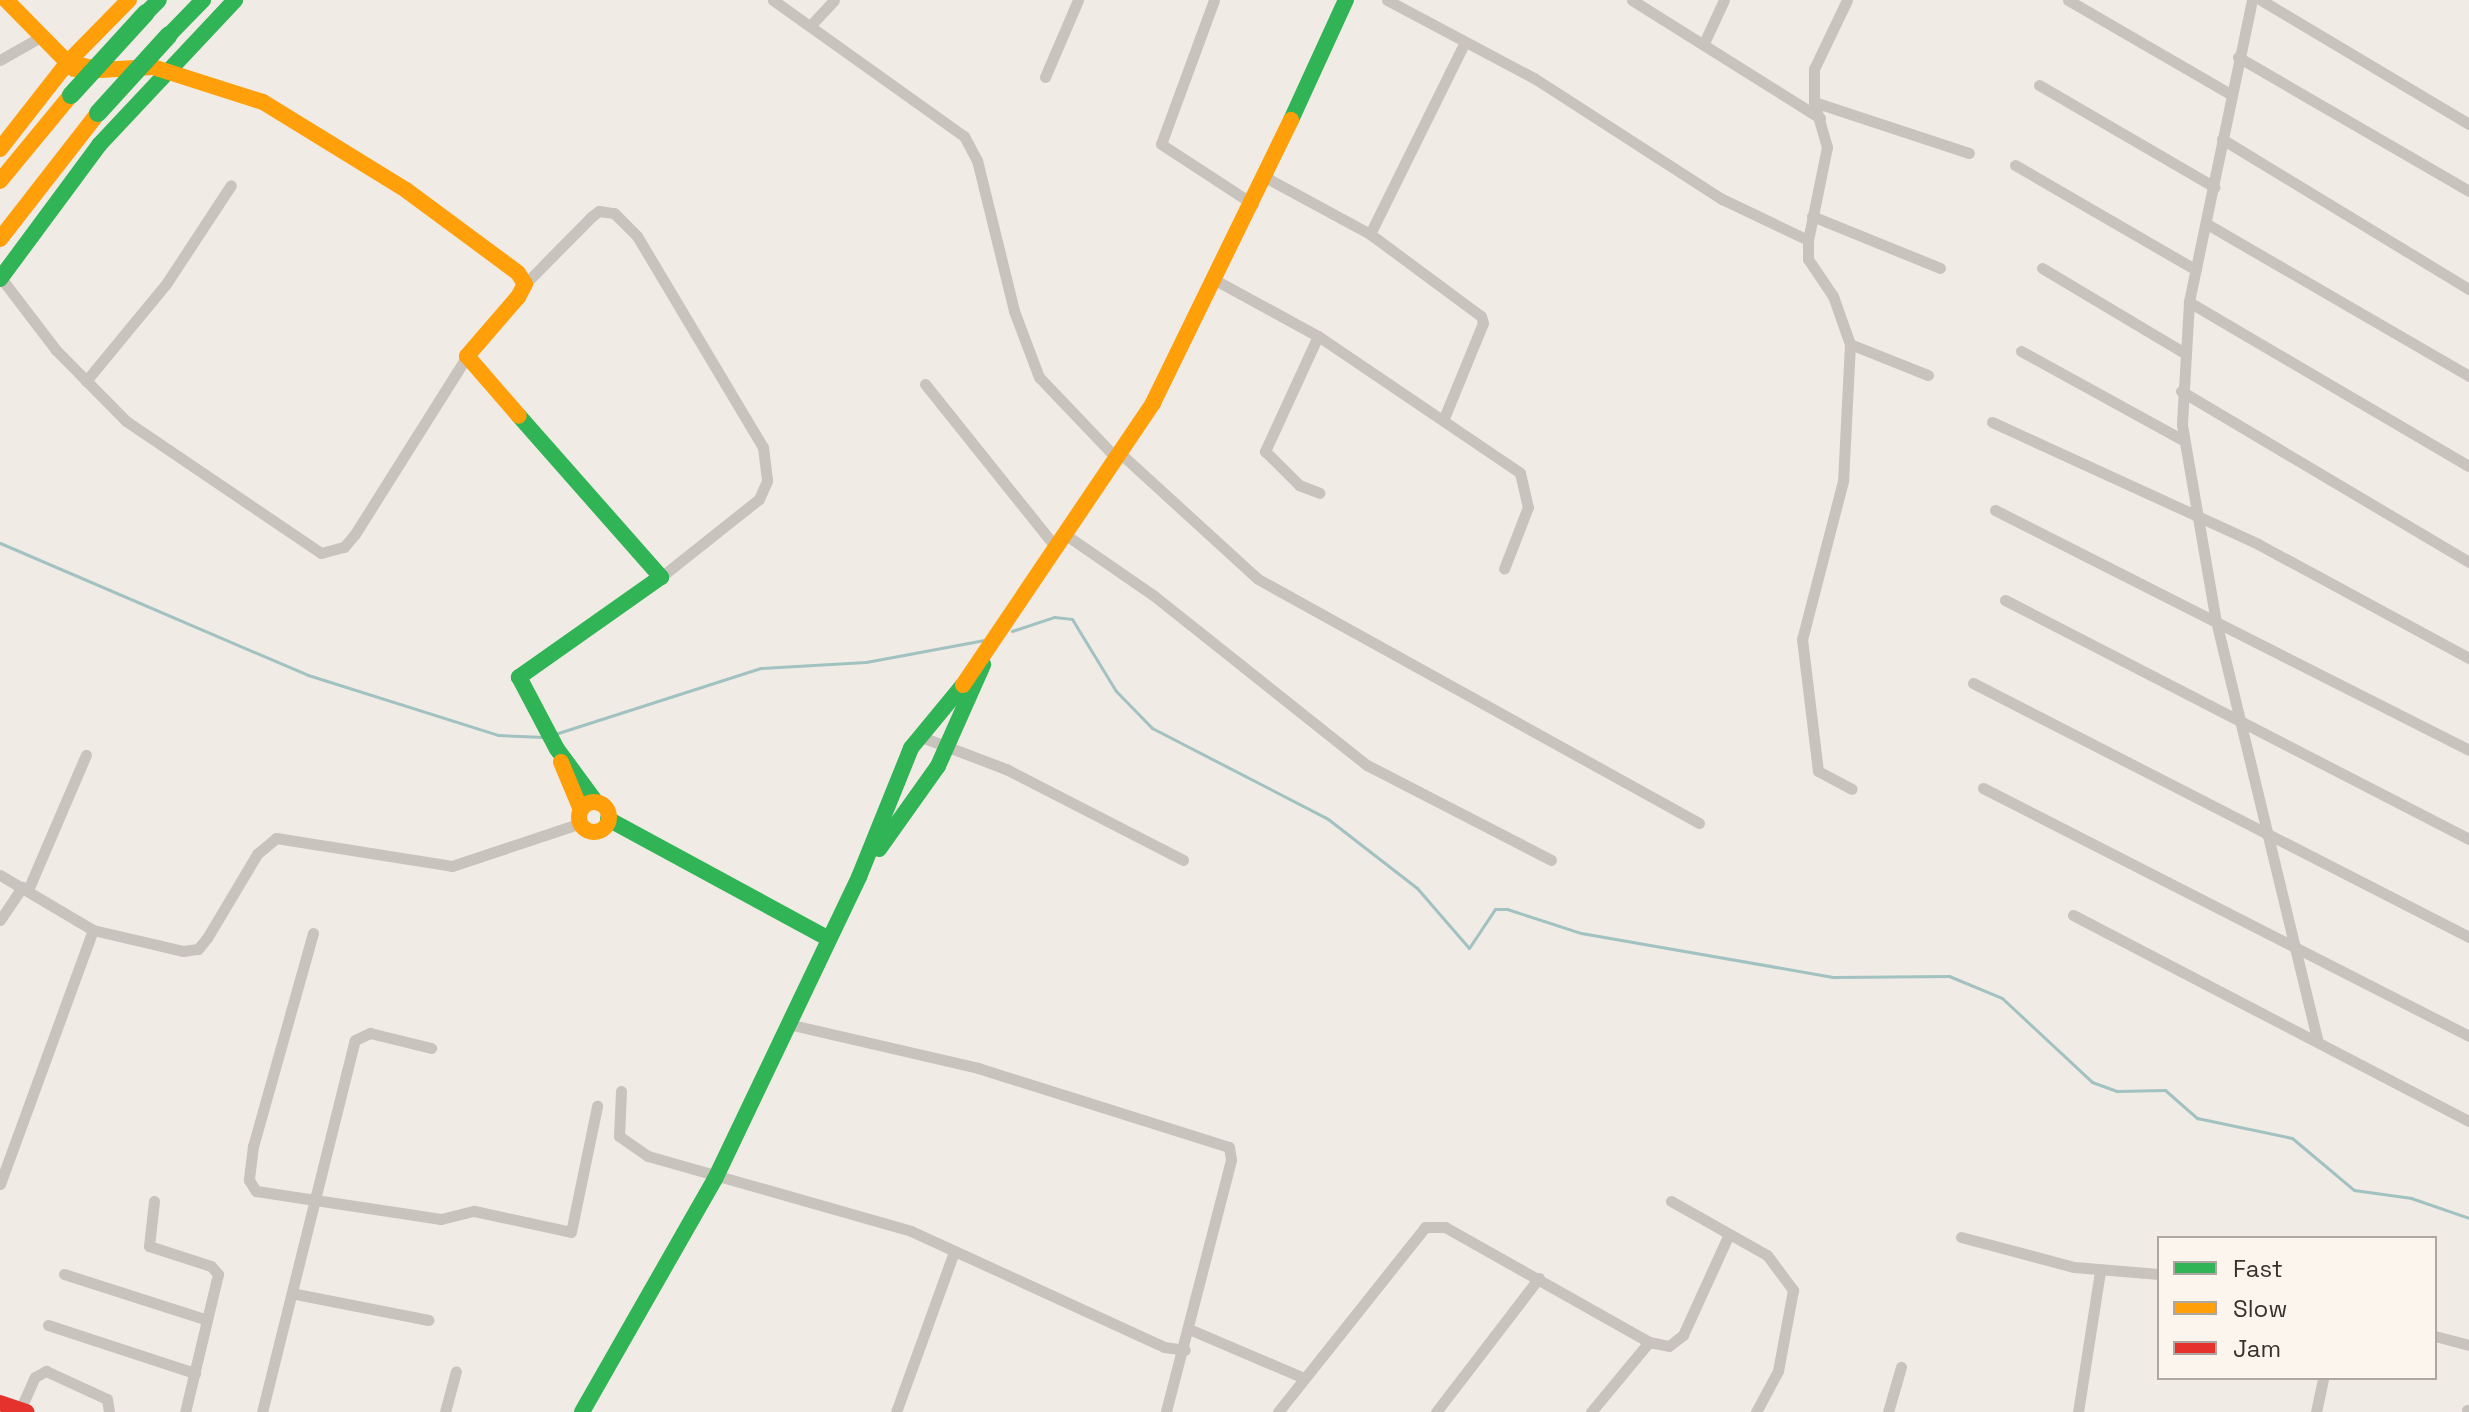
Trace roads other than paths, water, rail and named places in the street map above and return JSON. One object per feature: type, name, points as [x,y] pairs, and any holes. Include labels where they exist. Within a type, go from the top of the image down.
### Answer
[{"type":"main road","points":[[6,0],[37,39],[96,80],[137,57],[163,70],[232,90],[295,120],[406,190],[525,284],[467,356],[661,577],[519,677],[596,831],[608,819]]},
{"type":"main road","points":[[0,149],[68,62],[129,0]]},
{"type":"main road","points":[[0,239],[98,113],[203,0]]},
{"type":"main road","points":[[0,278],[163,70],[235,0]]},
{"type":"main road","points":[[582,1412],[715,1179],[859,877],[919,736],[988,654],[1119,457],[1217,281],[1346,0]]},
{"type":"main road","points":[[0,181],[71,95],[153,7]]},
{"type":"main road","points":[[859,877],[948,746],[988,654]]},
{"type":"main road","points":[[586,812],[608,819],[829,939]]},
{"type":"main road","points":[[0,1403],[23,1411]]},
{"type":"street","points":[[773,0],[964,136],[977,160],[1014,311],[1039,377],[1119,457],[1258,579],[1699,823]]},
{"type":"street","points":[[810,26],[834,0]]},
{"type":"street","points":[[1045,77],[1078,0]]},
{"type":"street","points":[[1214,0],[1161,144],[1253,204]]},
{"type":"street","points":[[1387,0],[1534,78],[1722,199],[1808,240]]},
{"type":"street","points":[[1632,0],[1821,118]]},
{"type":"street","points":[[1704,43],[1724,0]]},
{"type":"street","points":[[1847,0],[1814,69],[1814,102],[1827,147],[1812,216],[1808,259],[1833,296],[1850,344],[1838,515],[1802,639],[1818,771],[1852,789]]},
{"type":"street","points":[[2068,0],[2230,94]]},
{"type":"street","points":[[2252,0],[2189,302],[2181,391],[2183,440],[2216,621],[2244,728],[2264,830],[2299,948],[2318,1042]]},
{"type":"street","points":[[2261,0],[2469,124]]},
{"type":"street","points":[[0,60],[37,39]]},
{"type":"street","points":[[1370,234],[1465,42]]},
{"type":"street","points":[[2238,57],[2469,191]]},
{"type":"street","points":[[2039,85],[2214,187]]},
{"type":"street","points":[[1814,102],[1969,153]]},
{"type":"street","points":[[2222,139],[2469,289]]},
{"type":"street","points":[[2015,165],[2196,270]]},
{"type":"street","points":[[1265,177],[1370,234],[1481,316],[1483,323],[1444,418]]},
{"type":"street","points":[[86,381],[166,284],[231,185]]},
{"type":"street","points":[[525,284],[591,217],[599,211],[614,213],[637,236],[763,447],[767,481],[759,499],[661,577]]},
{"type":"street","points":[[1812,216],[1940,268]]},
{"type":"street","points":[[2207,224],[2469,376]]},
{"type":"street","points":[[2042,268],[2183,352]]},
{"type":"street","points":[[0,278],[86,381],[160,448],[298,541],[332,553],[355,534],[467,356]]},
{"type":"street","points":[[1217,281],[1318,336],[1506,460],[1529,488],[1528,507],[1504,569]]},
{"type":"street","points":[[2189,302],[2469,466]]},
{"type":"street","points":[[1318,336],[1265,451],[1299,485],[1320,493]]},
{"type":"street","points":[[1850,344],[1928,375]]},
{"type":"street","points":[[2021,351],[2183,440]]},
{"type":"street","points":[[925,384],[1062,542],[1153,595],[1367,765],[1551,860]]},
{"type":"street","points":[[2181,391],[2469,562]]},
{"type":"street","points":[[1992,422],[2195,518],[2258,544],[2469,658]]},
{"type":"street","points":[[1995,510],[2469,750]]},
{"type":"street","points":[[2005,600],[2244,728],[2469,839]]},
{"type":"street","points":[[1973,683],[2469,937]]},
{"type":"street","points":[[919,736],[1074,801],[1183,860]]},
{"type":"street","points":[[0,920],[25,888],[86,755]]},
{"type":"street","points":[[1983,788],[2469,1036]]},
{"type":"street","points":[[0,875],[93,930],[161,948],[198,949],[257,854],[276,838],[452,866],[586,812]]},
{"type":"street","points":[[2073,915],[2469,1121]]},
{"type":"street","points":[[0,1184],[93,930]]},
{"type":"street","points":[[313,933],[249,1180],[256,1191],[441,1219],[474,1211],[571,1232],[597,1106]]},
{"type":"street","points":[[788,1024],[978,1068],[1229,1147],[1231,1160],[1185,1350],[1166,1412]]},
{"type":"street","points":[[262,1412],[296,1294],[313,1200],[359,1034],[431,1048]]},
{"type":"street","points":[[621,1091],[619,1136],[626,1144],[715,1179],[868,1217],[954,1252],[1164,1347],[1185,1350]]},
{"type":"street","points":[[154,1201],[149,1246],[216,1269],[185,1412]]},
{"type":"street","points":[[1671,1201],[1767,1255],[1793,1290],[1778,1371],[1756,1412]]},
{"type":"street","points":[[1278,1412],[1425,1227],[1445,1227],[1649,1342],[1669,1346],[1683,1335],[1729,1234]]},
{"type":"street","points":[[1961,1237],[2100,1271],[2157,1274]]},
{"type":"street","points":[[896,1412],[954,1252]]},
{"type":"street","points":[[2078,1412],[2100,1271]]},
{"type":"street","points":[[64,1274],[207,1320]]},
{"type":"street","points":[[1436,1412],[1539,1278]]},
{"type":"street","points":[[296,1294],[428,1320]]},
{"type":"street","points":[[48,1325],[195,1373]]},
{"type":"street","points":[[1189,1329],[1304,1378]]},
{"type":"street","points":[[2437,1337],[2469,1345]]},
{"type":"street","points":[[1591,1412],[1649,1342]]},
{"type":"street","points":[[1888,1412],[1901,1367]]},
{"type":"street","points":[[23,1411],[35,1377],[46,1371],[107,1399],[109,1412]]},
{"type":"street","points":[[445,1412],[456,1371]]},
{"type":"street","points":[[2316,1412],[2323,1380]]},
{"type":"waterway","points":[[0,543],[308,675],[498,735],[544,737]]},
{"type":"waterway","points":[[1012,631],[1054,617],[1072,619],[1116,691],[1152,728],[1328,819],[1417,888],[1469,948],[1495,909],[1507,909],[1581,933],[1834,977],[1949,976],[2002,998],[2092,1082],[2117,1091],[2165,1090],[2197,1118],[2292,1138],[2354,1190],[2411,1198],[2469,1218]]},
{"type":"waterway","points":[[555,734],[761,668],[866,662],[990,639]]}]
